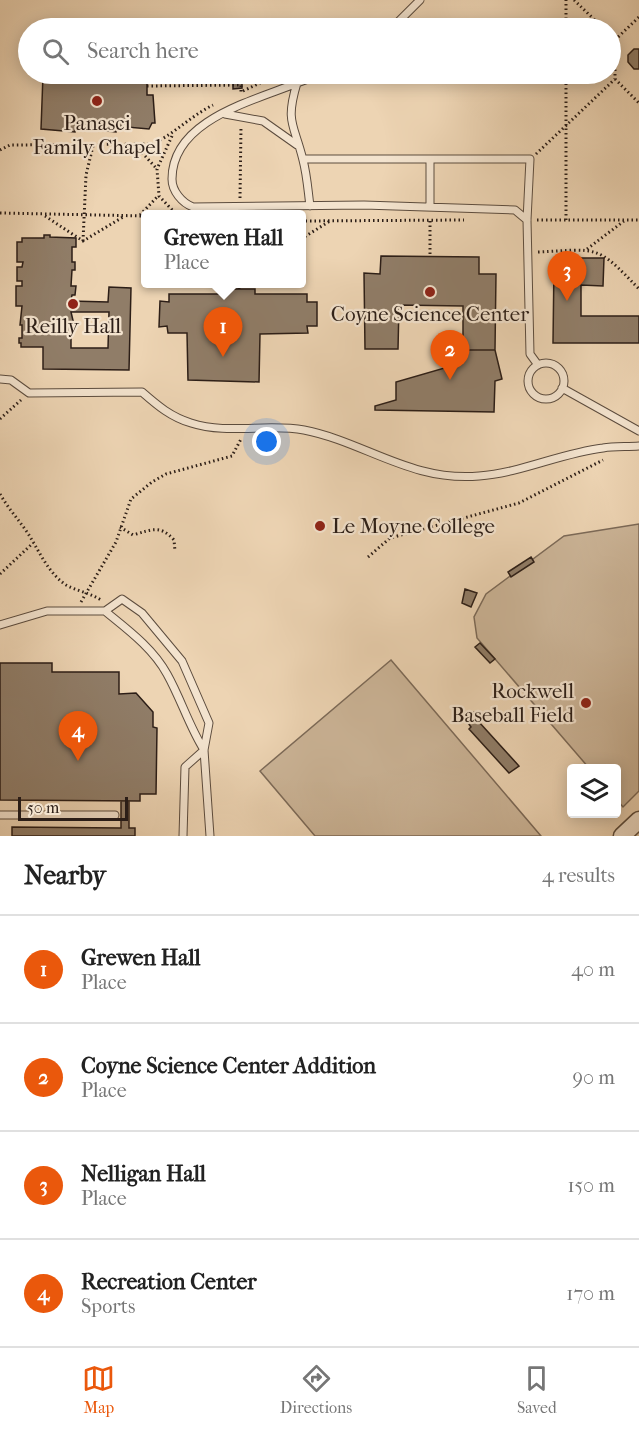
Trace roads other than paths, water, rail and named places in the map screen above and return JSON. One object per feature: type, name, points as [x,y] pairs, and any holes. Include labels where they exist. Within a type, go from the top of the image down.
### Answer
[{"type":"street","points":[[622,836],[639,820]]},
{"type":"lane","points":[[402,18],[420,0]]},
{"type":"lane","points":[[295,84],[201,126],[182,145],[172,168],[172,185],[182,201],[193,207],[430,207],[515,210],[527,220]]},
{"type":"lane","points":[[297,84],[290,106],[290,123],[303,159],[310,206]]},
{"type":"lane","points":[[225,114],[263,122],[297,145]]},
{"type":"lane","points":[[303,159],[530,159],[527,220],[530,354],[538,365]]},
{"type":"lane","points":[[430,159],[430,207]]},
{"type":"lane","points":[[547,363],[560,370],[563,377],[562,388],[556,397],[549,399],[534,396],[528,382],[529,375],[538,365],[547,363]]},
{"type":"lane","points":[[0,379],[11,380],[29,393],[142,392],[165,412],[192,424],[221,429],[304,430],[331,438],[409,470],[450,475],[477,477],[602,448],[639,446]]},
{"type":"lane","points":[[562,388],[639,431]]},
{"type":"lane","points":[[0,625],[47,612],[105,611],[122,599],[132,604],[163,636],[182,661],[209,723],[204,750],[210,836]]},
{"type":"lane","points":[[105,611],[149,649],[166,672],[190,728],[204,750]]},
{"type":"lane","points":[[183,836],[185,767],[204,750]]},
{"type":"lane","points":[[0,815],[116,815]]},
{"type":"place","name":"Panasci Family Chapel","points":[[97,101]]},
{"type":"place","name":"Coyne Science Center","points":[[430,292]]},
{"type":"place","name":"Nelligan Hall","points":[[567,301]]},
{"type":"place","name":"Reilly Hall","points":[[73,304]]},
{"type":"place","name":"Grewen Hall","points":[[223,357]]},
{"type":"place","name":"Coyne Science Center Addition","points":[[450,380]]},
{"type":"place","name":"Le Moyne College","points":[[320,526]]},
{"type":"place","name":"Rockwell Baseball Field","points":[[586,703]]},
{"type":"place","name":"Recreation Center","points":[[78,761]]}]
